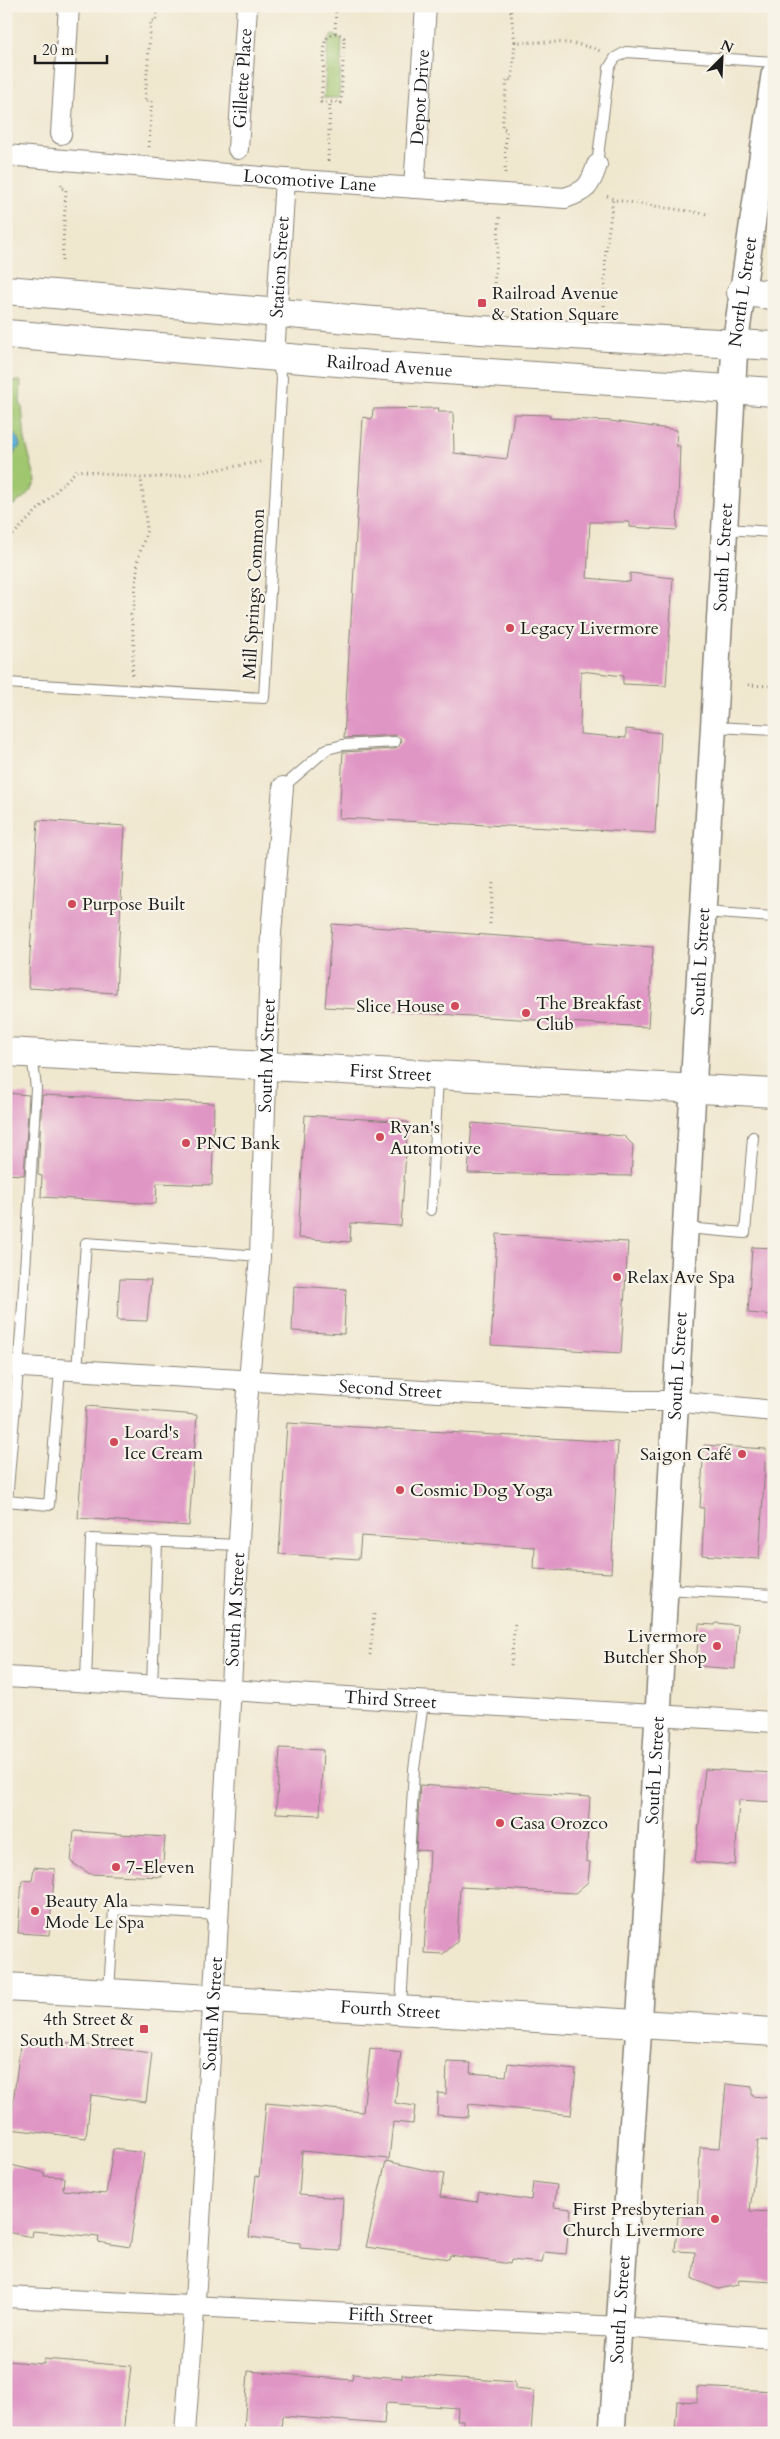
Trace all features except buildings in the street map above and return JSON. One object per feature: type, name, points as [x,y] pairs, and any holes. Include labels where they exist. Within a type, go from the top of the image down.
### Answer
[{"type":"main road","points":[[6,290],[481,330],[774,346]]},
{"type":"main road","points":[[741,292],[774,295]]},
{"type":"main road","name":"Railroad Avenue","points":[[6,334],[274,356],[774,392]]},
{"type":"main road","name":"First Street","points":[[19,1052],[266,1067],[301,1066],[774,1093]]},
{"type":"main road","name":"Fourth Street","points":[[6,1987],[774,2032]]},
{"type":"street","points":[[61,134],[69,6]]},
{"type":"street","name":"Gillette Place","points":[[238,149],[247,6]]},
{"type":"street","name":"Depot Drive","points":[[414,188],[426,6]]},
{"type":"street","name":"North L Street","points":[[732,390],[741,292],[769,139],[774,75]]},
{"type":"street","name":"Locomotive Lane","points":[[6,155],[285,179],[565,198],[581,193],[594,174]]},
{"type":"street","name":"Station Street","points":[[274,356],[285,179]]},
{"type":"street","name":"South L Street","points":[[612,2433],[640,2024],[732,390]]},
{"type":"street","name":"South M Street","points":[[184,2433],[195,2307],[249,1381],[260,1256],[271,933],[282,786]]},
{"type":"street","name":"Second Street","points":[[12,1366],[456,1393],[630,1401],[674,1401],[774,1411]]},
{"type":"street","name":"Third Street","points":[[6,1677],[774,1722]]},
{"type":"street","name":"Fifth Street","points":[[6,2297],[620,2327],[774,2338]]},
{"type":"lane","points":[[594,174],[609,68],[614,58],[626,52],[774,62]]},
{"type":"lane","name":"Mill Springs Common","points":[[6,684],[264,698],[282,378],[274,356]]},
{"type":"lane","points":[[724,529],[774,532]]},
{"type":"lane","points":[[714,727],[774,730]]},
{"type":"lane","points":[[282,786],[327,749],[343,745],[395,742]]},
{"type":"lane","points":[[703,912],[774,917]]},
{"type":"lane","points":[[19,1052],[36,1088],[12,1366],[7,1501],[49,1505],[86,1243],[260,1256]]},
{"type":"lane","points":[[430,1210],[438,1075]]},
{"type":"lane","points":[[685,1228],[745,1233],[753,1137]]},
{"type":"lane","points":[[86,1682],[91,1539],[239,1545]]},
{"type":"lane","points":[[152,1686],[157,1542]]},
{"type":"lane","points":[[664,1589],[774,1595]]},
{"type":"lane","points":[[401,2009],[414,1769],[423,1702]]},
{"type":"lane","points":[[109,1993],[114,1909],[218,1915]]},
{"type":"path","points":[[149,152],[152,101],[145,101],[151,21],[156,21],[157,6]]},
{"type":"path","points":[[335,33],[336,6]]},
{"type":"path","points":[[505,181],[506,129],[502,128],[506,79],[512,80],[515,42],[510,6]]},
{"type":"path","points":[[335,33],[344,38],[341,103],[321,102],[325,42],[328,36],[335,33]]},
{"type":"path","points":[[515,42],[551,41],[575,43],[598,50],[614,58]]},
{"type":"path","points":[[328,166],[330,102]]},
{"type":"path","points":[[594,174],[613,199],[707,214]]},
{"type":"path","points":[[62,180],[61,188],[66,189],[62,260]]},
{"type":"path","points":[[604,312],[606,250],[613,199]]},
{"type":"path","points":[[493,298],[500,213]]},
{"type":"path","points":[[6,542],[77,470],[141,478],[178,476],[278,458]]},
{"type":"path","points":[[132,691],[134,642],[131,616],[134,606],[138,559],[146,530],[141,478]]},
{"type":"path","points":[[748,685],[774,686]]},
{"type":"path","points":[[490,924],[493,883]]},
{"type":"path","points":[[370,1655],[374,1614]]},
{"type":"path","points":[[511,1664],[515,1621]]},
{"type":"green space","points":[[332,35],[342,40],[339,98],[324,98],[328,42]]},
{"type":"green space","points":[[9,381],[21,381],[20,403],[22,406],[25,440],[36,481],[24,498],[6,509],[6,401]]},
{"type":"water","points":[[6,429],[16,436],[20,446],[6,463]]},
{"type":"place","name":"Railroad Avenue & Station Square","points":[[482,303]]},
{"type":"place","name":"Legacy Livermore","points":[[510,628]]},
{"type":"place","name":"Purpose Built","points":[[72,904]]},
{"type":"place","name":"Slice House","points":[[455,1006]]},
{"type":"place","name":"The Breakfast Club","points":[[526,1013]]},
{"type":"place","name":"Ryan's Automotive","points":[[380,1137]]},
{"type":"place","name":"PNC Bank","points":[[186,1143]]},
{"type":"place","name":"Relax Ave Spa","points":[[617,1277]]},
{"type":"place","name":"Loard's Ice Cream","points":[[114,1442]]},
{"type":"place","name":"Saigon Café","points":[[742,1454]]},
{"type":"place","name":"Cosmic Dog Yoga","points":[[400,1490]]},
{"type":"place","name":"Livermore Butcher Shop","points":[[717,1646]]},
{"type":"place","name":"Casa Orozco","points":[[500,1823]]},
{"type":"place","name":"7-Eleven","points":[[116,1867]]},
{"type":"place","name":"Beauty Ala Mode Le Spa","points":[[35,1911]]},
{"type":"place","name":"4th Street & South M Street","points":[[144,2029]]},
{"type":"place","name":"First Presbyterian Church Livermore","points":[[715,2219]]}]
